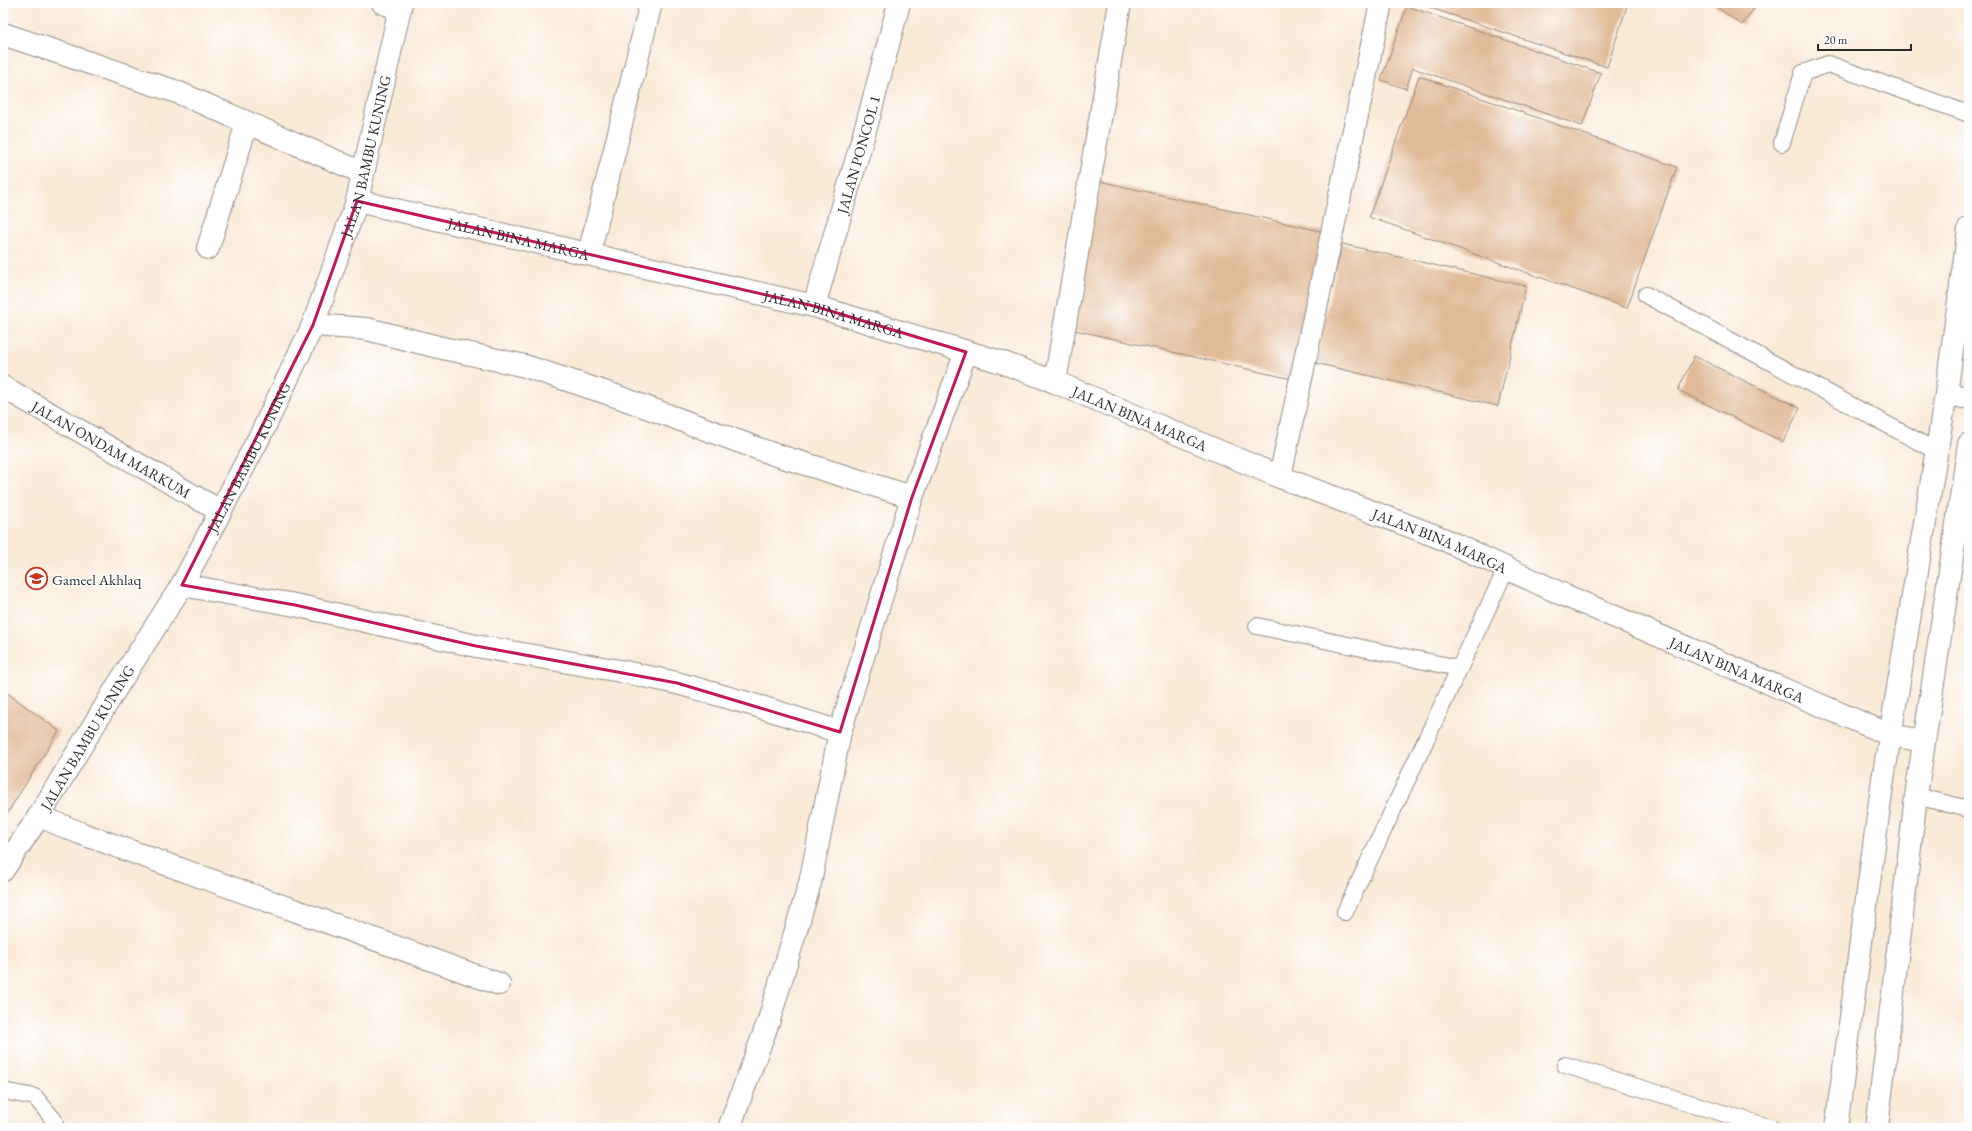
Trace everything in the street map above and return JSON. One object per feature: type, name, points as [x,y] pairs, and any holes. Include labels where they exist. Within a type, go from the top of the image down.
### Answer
[{"type":"street","points":[[589,254],[651,3]]},
{"type":"street","name":"JALAN PONCOL 1","points":[[814,306],[870,113],[899,3]]},
{"type":"street","points":[[1055,382],[1120,3]]},
{"type":"street","points":[[1280,477],[1381,3]]},
{"type":"street","name":"JALAN BAMBU KUNING","points":[[3,870],[40,816],[118,685],[182,585],[262,432],[313,325],[357,201],[395,5]]},
{"type":"street","points":[[3,34],[177,92],[363,173]]},
{"type":"street","points":[[208,248],[247,123]]},
{"type":"street","name":"JALAN BINA MARGA","points":[[357,201],[814,306],[1001,362],[1055,382],[1280,477],[1441,538],[1564,594],[1890,735],[1924,741]]},
{"type":"street","points":[[1836,1128],[1890,735],[1946,394],[1969,228]]},
{"type":"street","points":[[313,325],[367,329],[438,347],[525,366],[616,396],[770,453],[912,497]]},
{"type":"street","points":[[729,1128],[769,1020],[810,884],[840,732],[912,497],[966,352]]},
{"type":"street","name":"JALAN ONDAM MARKUM","points":[[3,387],[220,511]]},
{"type":"street","points":[[1946,394],[1969,398]]},
{"type":"street","points":[[1878,1128],[1916,796],[1969,444]]},
{"type":"street","points":[[182,585],[296,605],[476,646],[620,671],[677,683],[761,706],[840,732]]},
{"type":"street","points":[[40,816],[80,834],[499,984]]},
{"type":"lane","points":[[1782,143],[1803,73],[1828,64],[1969,114]]},
{"type":"lane","points":[[1646,295],[1936,451]]},
{"type":"lane","points":[[1345,912],[1458,668],[1507,567]]},
{"type":"lane","points":[[1257,626],[1458,668]]},
{"type":"lane","points":[[1916,796],[1969,809]]},
{"type":"lane","points":[[1565,1065],[1772,1128]]},
{"type":"lane","points":[[3,1091],[35,1097],[54,1120],[56,1128]]},
{"type":"highlighted area","points":[[357,201],[814,306],[966,352],[912,497],[840,732],[677,683],[476,646],[295,605],[182,585],[313,325]]},
{"type":"building","points":[[1416,3],[1628,3],[1607,67]]},
{"type":"building","points":[[1711,3],[1758,3],[1742,25]]},
{"type":"building","points":[[1407,6],[1601,73],[1582,126],[1413,68],[1406,89],[1381,80]]},
{"type":"building","points":[[1419,76],[1677,167],[1627,308],[1369,217]]},
{"type":"building","points":[[1099,181],[1329,233],[1296,380],[1066,328]]},
{"type":"building","points":[[1342,244],[1526,286],[1498,406],[1315,363]]},
{"type":"building","points":[[1694,356],[1800,408],[1783,442],[1678,390]]},
{"type":"building","points":[[3,690],[59,731],[6,815],[3,813]]},
{"type":"place","name":"Gameel Akhlaq","points":[[36,579]]}]
